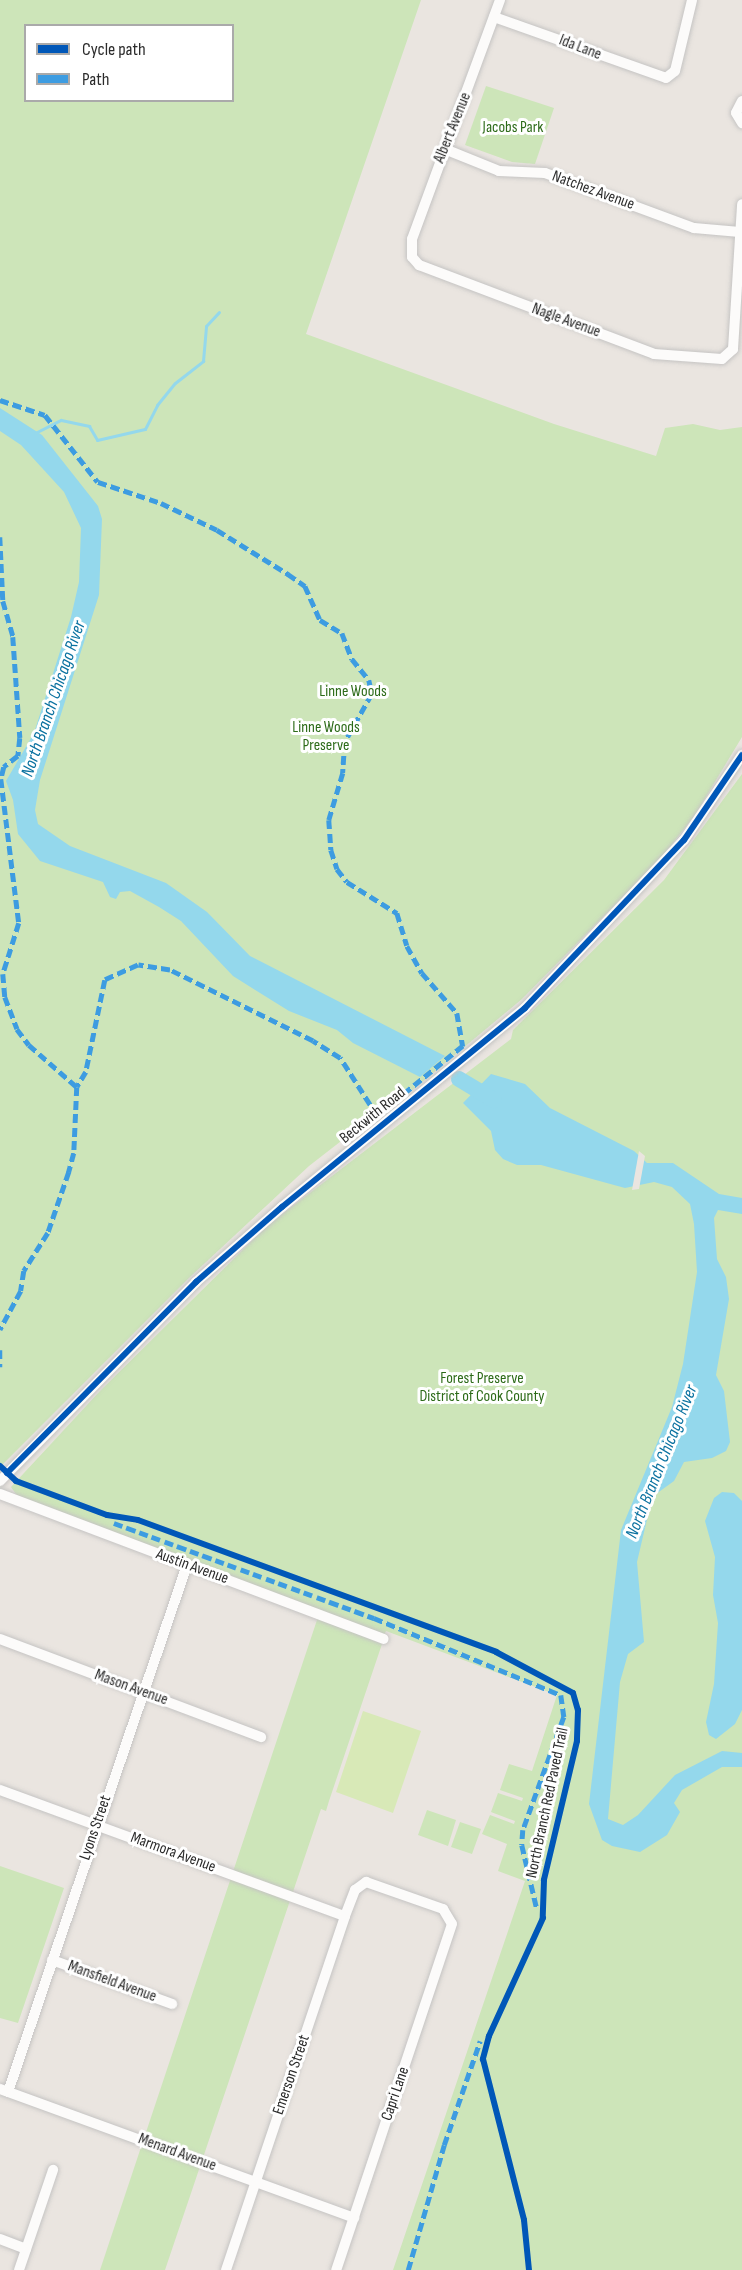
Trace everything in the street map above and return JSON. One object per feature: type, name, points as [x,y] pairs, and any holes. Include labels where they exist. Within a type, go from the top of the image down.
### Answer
[{"type":"street","name":"Albert Avenue","points":[[412,257],[412,239],[447,150],[500,0]]},
{"type":"street","name":"Ida Lane","points":[[494,16],[666,78],[675,70],[692,0]]},
{"type":"street","points":[[742,101],[736,113],[742,123]]},
{"type":"street","name":"Natchez Avenue","points":[[447,150],[499,171],[545,173],[694,228],[740,232]]},
{"type":"street","points":[[739,297],[742,204]]},
{"type":"street","name":"Nagle Avenue","points":[[412,257],[428,270],[654,354],[713,359],[728,356],[733,349],[739,297]]},
{"type":"street","name":"Beckwith Road","points":[[0,1480],[196,1282],[282,1207],[525,1008],[642,888],[710,807],[742,755]]},
{"type":"street","name":"Austin Avenue","points":[[0,1494],[383,1639]]},
{"type":"street","name":"Lyons Street","points":[[4,2090],[187,1565]]},
{"type":"street","name":"Mason Avenue","points":[[0,1639],[261,1737]]},
{"type":"street","name":"Marmora Avenue","points":[[0,1790],[345,1916]]},
{"type":"street","name":"Emerson Street","points":[[226,2270],[345,1916],[361,1883],[443,1909],[451,1918]]},
{"type":"street","name":"Capri Lane","points":[[336,2270],[447,1942],[451,1918]]},
{"type":"street","name":"Mansfield Avenue","points":[[51,1960],[172,2004]]},
{"type":"street","name":"Menard Avenue","points":[[4,2090],[354,2218]]},
{"type":"street","points":[[19,2270],[53,2170]]},
{"type":"street","points":[[0,2239],[26,2249]]},
{"type":"green space","name":"Linne Woods Preserve","points":[[0,0],[421,0],[306,334],[554,424],[656,456],[665,428],[693,424],[720,430],[742,427],[742,737],[695,815],[661,858],[522,999],[385,1113],[363,1124],[309,1166],[190,1277],[0,1467]]},
{"type":"green space","name":"Jacobs Park","points":[[486,86],[554,108],[535,164],[512,162],[465,145]]},
{"type":"green space","name":"Forest Preserve District of Cook County","points":[[742,774],[742,2270],[393,2270],[525,1881],[498,1871],[507,1844],[482,1834],[490,1815],[514,1824],[515,1821],[491,1812],[498,1793],[522,1801],[523,1798],[500,1790],[509,1764],[532,1771],[557,1695],[386,1631],[384,1635],[18,1497],[11,1487],[100,1391],[268,1225],[511,1039],[513,1030],[664,880]]},
{"type":"green space","points":[[318,1617],[382,1644],[326,1811],[321,1809],[165,2270],[100,2270]]},
{"type":"green space","points":[[363,1711],[421,1731],[393,1813],[336,1792]]},
{"type":"green space","points":[[427,1810],[456,1820],[448,1846],[418,1835]]},
{"type":"green space","points":[[460,1822],[481,1829],[472,1854],[451,1847]]},
{"type":"green space","points":[[0,1866],[64,1888],[18,2023],[0,2018]]},
{"type":"water","points":[[0,408],[42,435],[98,506],[102,519],[99,595],[40,780],[35,810],[38,824],[70,846],[166,883],[207,912],[250,956],[445,1056],[420,1077],[353,1043],[337,1030],[289,1011],[233,976],[181,921],[159,907],[130,891],[120,892],[116,899],[110,897],[103,882],[40,861],[18,834],[13,800],[6,781],[34,733],[71,617],[79,582],[81,528],[64,492],[21,445],[0,431]]},
{"type":"water","points":[[491,1074],[525,1084],[550,1108],[634,1151],[647,1163],[673,1163],[719,1194],[742,1198],[742,1214],[718,1210],[714,1218],[717,1259],[726,1277],[729,1299],[716,1375],[724,1391],[730,1442],[726,1451],[712,1458],[684,1462],[674,1481],[656,1494],[649,1511],[637,1562],[644,1642],[628,1654],[620,1682],[608,1819],[623,1825],[638,1815],[675,1775],[722,1751],[742,1753],[742,1767],[722,1767],[682,1790],[674,1803],[680,1812],[667,1835],[640,1852],[612,1846],[602,1840],[589,1804],[621,1530],[672,1407],[683,1364],[697,1272],[694,1224],[690,1204],[672,1187],[654,1182],[625,1188],[541,1165],[517,1165],[503,1159],[495,1150],[491,1131],[463,1103]]},
{"type":"water","points":[[722,1492],[734,1493],[742,1501],[742,1710],[735,1724],[716,1739],[709,1735],[706,1722],[714,1684],[718,1623],[713,1595],[715,1557],[705,1521],[714,1498]]},
{"type":"pier","points":[[639,1151],[645,1156],[639,1189],[632,1190]]},
{"type":"waterway","points":[[35,433],[61,420],[89,426],[97,440],[145,429],[157,405],[175,383],[203,361],[206,326],[219,312]]},
{"type":"waterway","name":"North Branch Chicago River","points":[[459,1079],[494,1100]]},
{"type":"marked path","points":[[0,400],[45,415],[98,482],[161,503],[217,530],[288,574],[305,586],[320,620],[342,633],[352,659],[369,680],[372,694],[345,742],[343,773],[329,820],[331,850],[337,869],[347,882],[397,913],[407,946],[422,973],[457,1013],[463,1046],[377,1116],[340,1058],[313,1041],[170,970],[138,965],[105,980],[86,1072],[77,1087]]},
{"type":"marked path","points":[[0,537],[3,601],[13,637],[20,738],[18,756],[4,767],[1,779],[19,923],[3,974],[5,997],[17,1029],[29,1045],[77,1087],[74,1153],[69,1172],[48,1233],[24,1271],[21,1291],[0,1330]]},
{"type":"marked path","points":[[0,1350],[0,1367]]},
{"type":"marked path","points":[[114,1523],[374,1618],[561,1695],[564,1717],[523,1830],[522,1845],[537,1909]]},
{"type":"marked path","points":[[408,2270],[444,2145],[480,2041]]},
{"type":"cycle path","points":[[7,1473],[196,1282],[282,1207],[525,1008],[684,840],[742,755]]},
{"type":"cycle path","name":"North Branch Red Paved Trail","points":[[0,1466],[16,1481],[107,1515],[138,1520],[496,1652],[573,1693],[578,1710],[577,1741],[544,1880],[543,1918],[489,2036],[483,2059],[524,2220],[529,2270]]},
{"type":"park label","name":"Linne Woods","points":[[353,692]]}]
